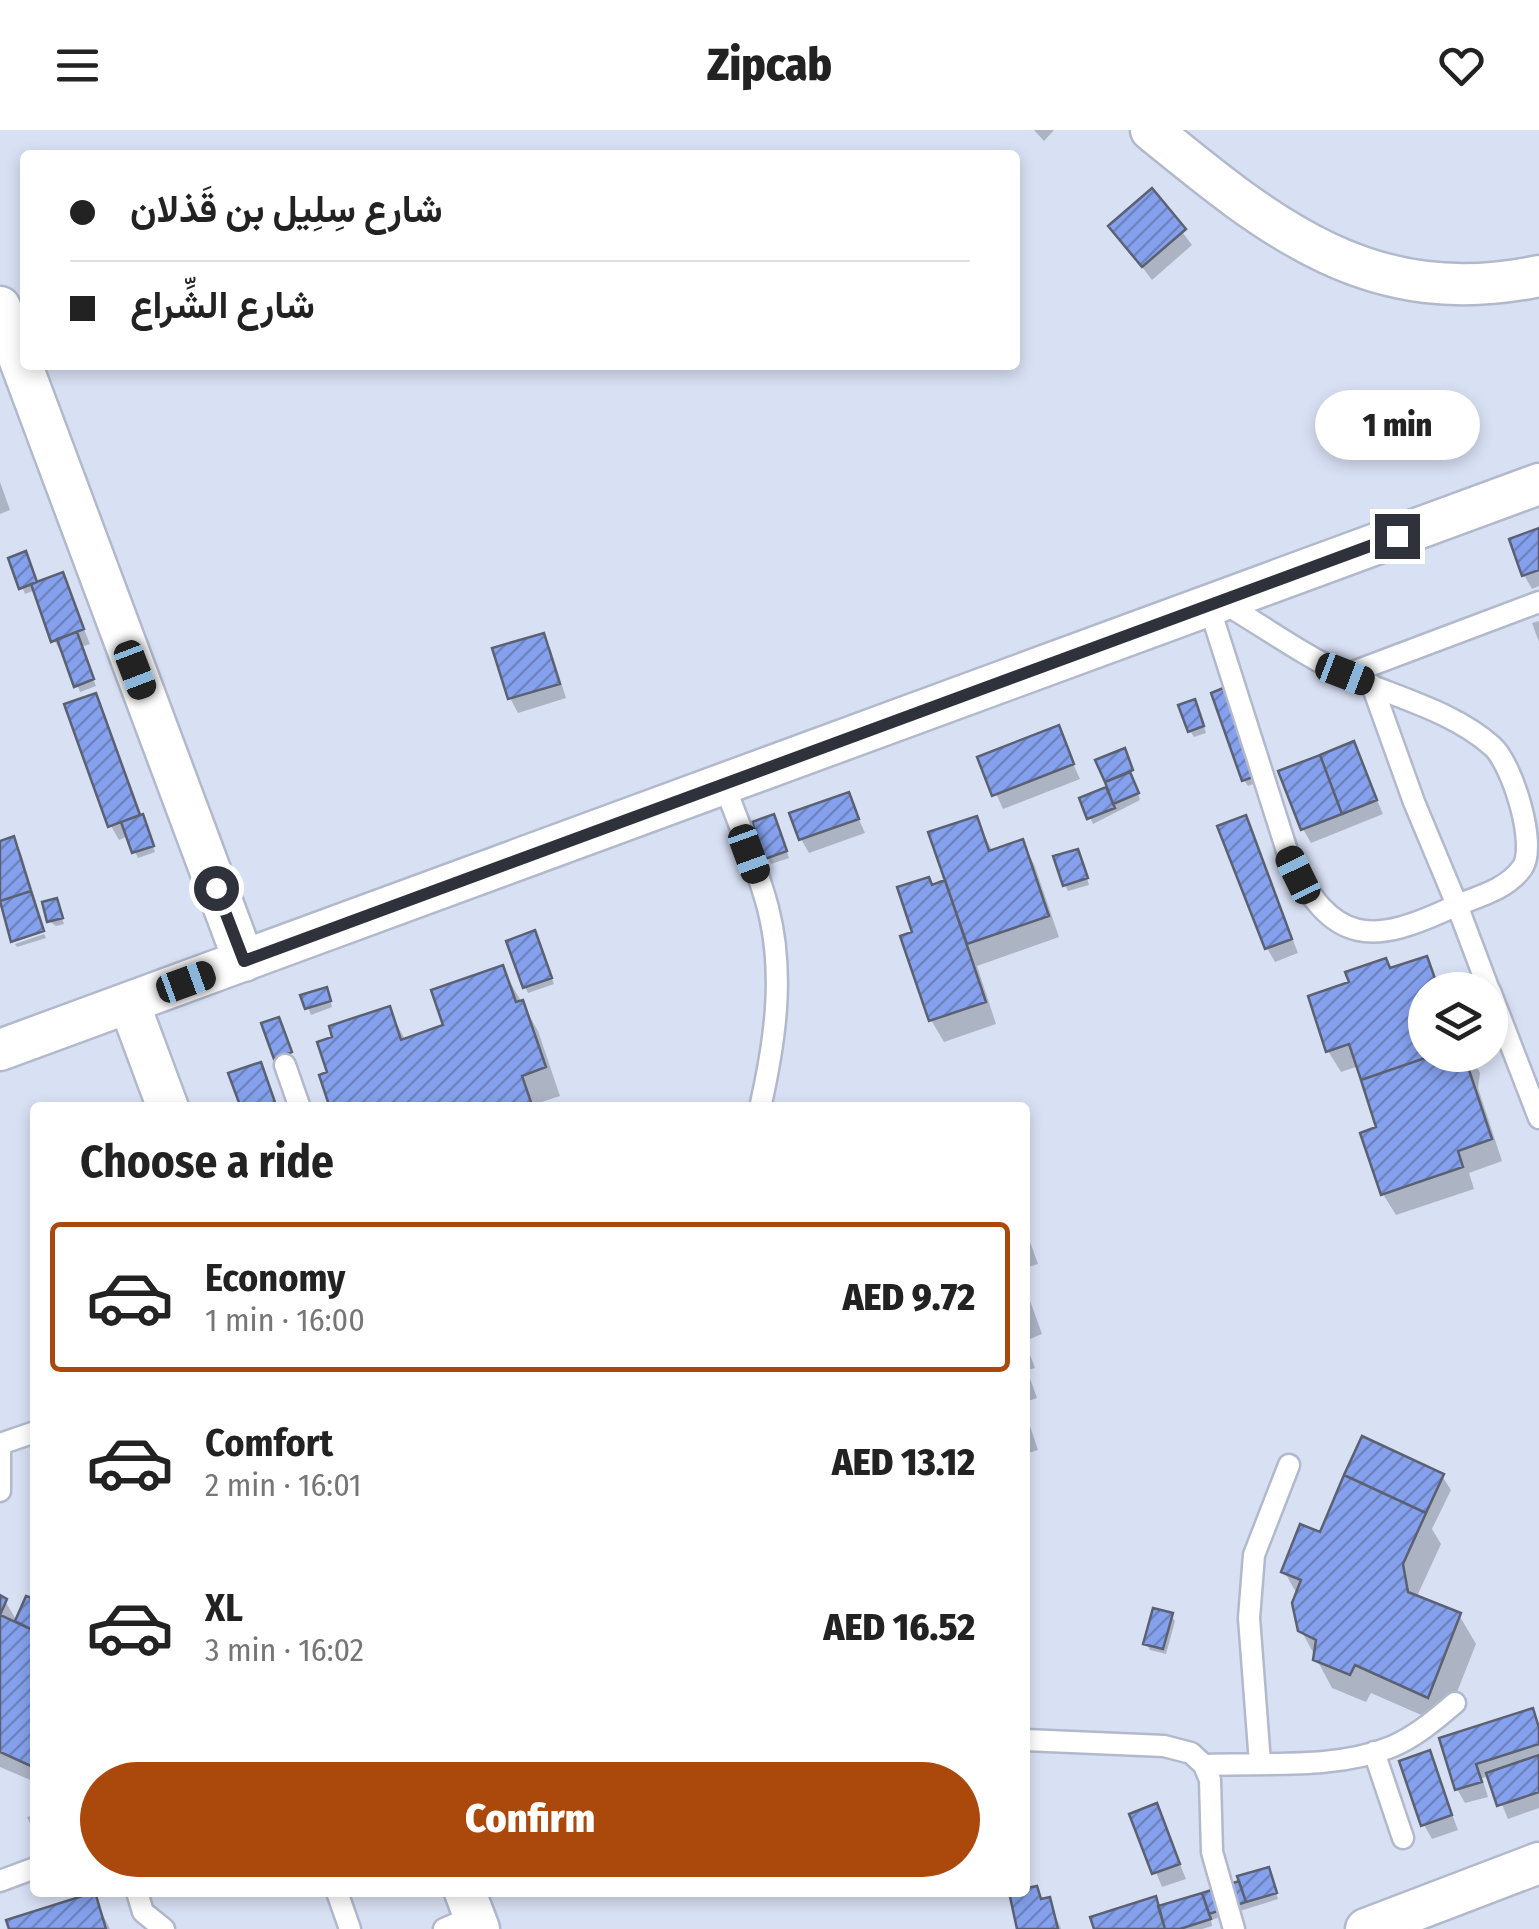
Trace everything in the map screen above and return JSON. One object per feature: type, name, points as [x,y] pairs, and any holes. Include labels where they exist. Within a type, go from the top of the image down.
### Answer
[{"type":"street","points":[[1151,130],[1276,227],[1342,260],[1413,280],[1451,284],[1539,276]]},
{"type":"street","points":[[0,307],[20,361]]},
{"type":"street","points":[[24,370],[244,961]]},
{"type":"street","points":[[0,1050],[1539,484]]},
{"type":"street","points":[[129,1003],[166,1102]]},
{"type":"street","points":[[1366,1929],[1539,1863]]},
{"type":"lane","points":[[1345,674],[1539,602]]},
{"type":"lane","points":[[1214,604],[1345,674],[1463,727],[1495,748],[1530,804],[1526,864],[1510,882],[1404,927],[1365,933],[1330,918],[1307,893],[1289,856],[1214,604]]},
{"type":"lane","points":[[1372,685],[1483,972]]},
{"type":"lane","points":[[724,784],[768,909],[776,950],[777,1007],[761,1102]]},
{"type":"lane","points":[[1508,1038],[1539,1118]]},
{"type":"lane","points":[[285,1065],[298,1102]]},
{"type":"lane","points":[[0,1491],[0,1445],[30,1434]]},
{"type":"lane","points":[[1260,1762],[1250,1618],[1254,1555],[1289,1465]]},
{"type":"lane","points":[[1204,1765],[1305,1762],[1374,1752],[1392,1747],[1428,1726],[1455,1703]]},
{"type":"lane","points":[[1030,1740],[1164,1746],[1191,1753],[1204,1765],[1210,1780],[1212,1852],[1234,1929]]},
{"type":"lane","points":[[1374,1752],[1403,1838]]},
{"type":"lane","points":[[0,1881],[30,1870]]},
{"type":"lane","points":[[338,1897],[350,1929]]},
{"type":"lane","points":[[140,1911],[164,1929]]},
{"type":"building","points":[[1152,188],[1186,229],[1142,267],[1108,226]]},
{"type":"building","points":[[1539,528],[1539,570],[1522,576],[1509,539]]},
{"type":"building","points":[[26,551],[37,582],[19,589],[8,558]]},
{"type":"building","points":[[63,572],[84,629],[51,642],[31,584]]},
{"type":"building","points":[[77,632],[94,679],[74,687],[57,639]]},
{"type":"building","points":[[544,633],[560,684],[508,699],[492,648]]},
{"type":"building","points":[[1226,687],[1256,776],[1242,781],[1211,693]]},
{"type":"building","points":[[96,693],[140,815],[108,827],[64,704]]},
{"type":"building","points":[[1195,699],[1204,726],[1188,732],[1178,705]]},
{"type":"building","points":[[1059,725],[1074,764],[992,796],[977,757]]},
{"type":"building","points":[[1354,741],[1377,800],[1342,814],[1320,755]]},
{"type":"building","points":[[1125,748],[1133,770],[1105,782],[1095,760]]},
{"type":"building","points":[[1320,755],[1342,814],[1301,830],[1278,771]]},
{"type":"building","points":[[1130,772],[1139,793],[1113,804],[1105,782]]},
{"type":"building","points":[[1106,787],[1115,808],[1087,819],[1079,798]]},
{"type":"building","points":[[849,792],[859,819],[799,840],[789,813]]},
{"type":"building","points":[[143,814],[154,846],[132,853],[121,822]]},
{"type":"building","points":[[774,814],[787,851],[765,859],[752,822]]},
{"type":"building","points":[[1246,815],[1292,939],[1265,949],[1217,826]]},
{"type":"building","points":[[977,816],[989,851],[1023,839],[1049,916],[967,944],[928,832]]},
{"type":"building","points":[[14,836],[31,891],[0,901],[0,841]]},
{"type":"building","points":[[1078,849],[1088,878],[1063,886],[1053,856]]},
{"type":"building","points":[[929,877],[932,885],[945,880],[986,1002],[929,1021],[900,936],[912,932],[897,887]]},
{"type":"building","points":[[31,891],[44,931],[11,942],[0,901]]},
{"type":"building","points":[[57,898],[63,918],[47,922],[42,902]]},
{"type":"building","points":[[535,930],[552,978],[523,988],[506,941]]},
{"type":"building","points":[[1427,956],[1433,972],[1408,972],[1408,1064],[1361,1080],[1349,1044],[1326,1052],[1308,996],[1349,982],[1345,972],[1386,958],[1390,968]]},
{"type":"building","points":[[503,965],[516,1002],[523,1000],[546,1067],[522,1076],[531,1102],[328,1102],[319,1075],[327,1072],[317,1042],[332,1037],[329,1026],[390,1006],[401,1040],[443,1025],[431,990]]},
{"type":"building","points":[[327,987],[331,1001],[305,1009],[300,995]]},
{"type":"building","points":[[279,1017],[292,1052],[274,1059],[261,1023]]},
{"type":"building","points":[[261,1062],[275,1102],[239,1102],[228,1073]]},
{"type":"building","points":[[1408,1064],[1408,1072],[1470,1072],[1492,1139],[1458,1151],[1463,1167],[1381,1195],[1360,1133],[1376,1127],[1361,1080]]},
{"type":"building","points":[[1362,1436],[1444,1474],[1426,1513],[1344,1475]]},
{"type":"building","points":[[1344,1475],[1426,1513],[1403,1564],[1408,1592],[1461,1613],[1428,1698],[1355,1665],[1350,1675],[1313,1660],[1316,1640],[1298,1631],[1292,1603],[1301,1580],[1281,1572],[1300,1524],[1320,1532]]},
{"type":"building","points":[[0,1595],[7,1599],[0,1615]]},
{"type":"building","points":[[26,1596],[30,1597],[30,1628],[15,1621]]},
{"type":"building","points":[[1153,1608],[1173,1613],[1163,1649],[1143,1644]]},
{"type":"building","points":[[0,1615],[30,1629],[30,1766],[0,1752]]},
{"type":"building","points":[[1533,1708],[1539,1744],[1476,1764],[1482,1782],[1455,1790],[1439,1738]]},
{"type":"building","points":[[1430,1750],[1452,1815],[1421,1826],[1399,1761]]},
{"type":"building","points":[[1539,1755],[1539,1792],[1497,1806],[1486,1773]]},
{"type":"building","points":[[1157,1803],[1180,1864],[1152,1874],[1129,1814]]},
{"type":"building","points":[[1269,1867],[1277,1893],[1246,1902],[1237,1876]]},
{"type":"building","points":[[1239,1881],[1246,1902],[1209,1914],[1202,1893]]},
{"type":"building","points":[[1037,1886],[1041,1899],[1050,1897],[1058,1929],[1017,1929],[1010,1897],[1030,1897],[1030,1887]]},
{"type":"building","points":[[1202,1893],[1211,1919],[1180,1929],[1165,1929],[1158,1906]]},
{"type":"building","points":[[1156,1896],[1165,1929],[1094,1929],[1090,1917]]},
{"type":"building","points":[[79,1897],[96,1897],[106,1929],[9,1929],[6,1920]]},
{"type":"route","points":[[216,888],[244,961],[1397,536]]}]
